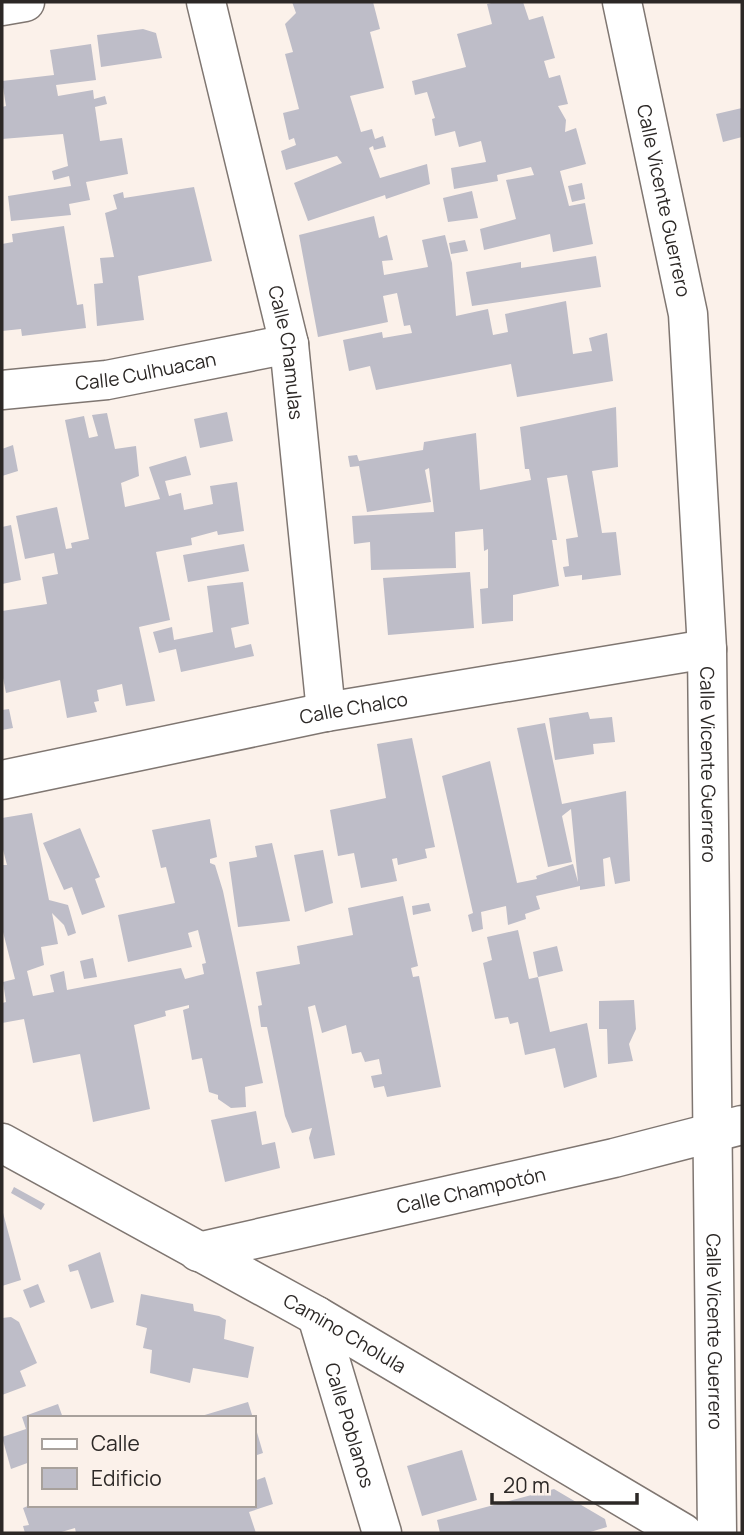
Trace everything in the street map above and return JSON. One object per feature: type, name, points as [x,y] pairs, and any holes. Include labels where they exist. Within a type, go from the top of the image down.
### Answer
[{"type":"street","points":[[2,6],[25,2]]},
{"type":"street","name":"Calle Chamulas","points":[[206,2],[289,344],[326,712]]},
{"type":"street","name":"Calle Vicente Guerrero","points":[[622,2],[688,314],[707,649],[727,1130],[718,1533]]},
{"type":"street","name":"Calle Culhuacan","points":[[2,390],[107,380],[289,344]]},
{"type":"street","name":"Calle Chalco","points":[[2,780],[326,712],[707,649]]},
{"type":"street","name":"Calle Champotón","points":[[198,1252],[727,1130]]},
{"type":"street","name":"Camino Cholula","points":[[2,1143],[317,1316],[683,1533]]},
{"type":"street","name":"Calle Poblanos","points":[[317,1316],[382,1533]]},
{"type":"building","points":[[292,2],[373,2],[380,29],[370,32],[384,88],[350,96],[361,132],[372,129],[375,139],[383,136],[386,147],[374,150],[373,146],[369,148],[380,178],[427,164],[430,184],[386,199],[385,195],[308,221],[294,183],[342,163],[337,156],[286,170],[281,151],[296,145],[294,138],[289,140],[283,113],[299,109],[285,54],[293,52],[285,24],[296,13]]},
{"type":"building","points":[[523,2],[529,20],[543,16],[555,58],[544,61],[549,78],[560,75],[568,104],[558,106],[566,120],[565,132],[576,128],[586,164],[560,171],[569,206],[585,203],[593,244],[553,252],[550,234],[484,250],[480,229],[516,219],[506,180],[534,175],[531,167],[497,175],[498,181],[454,189],[451,168],[486,162],[481,141],[459,147],[455,131],[435,136],[432,119],[435,118],[427,92],[415,95],[412,81],[466,67],[457,34],[492,24],[487,4]]},
{"type":"building","points":[[143,29],[156,33],[162,58],[101,67],[97,35]]},
{"type":"building","points":[[91,44],[96,80],[56,85],[58,96],[93,90],[94,99],[105,96],[107,104],[95,107],[100,141],[122,138],[128,174],[86,182],[90,200],[69,204],[71,215],[11,221],[8,196],[71,186],[69,176],[54,180],[52,171],[68,166],[63,134],[2,139],[2,107],[6,106],[2,81],[54,75],[50,50]]},
{"type":"building","points":[[742,108],[742,137],[723,142],[716,114]]},
{"type":"building","points":[[582,183],[585,199],[572,202],[568,186]]},
{"type":"building","points":[[194,187],[212,261],[138,276],[144,320],[97,326],[94,284],[103,283],[100,258],[114,257],[105,213],[117,209],[113,195],[123,192],[124,198]]},
{"type":"building","points":[[472,191],[478,218],[448,222],[443,198]]},
{"type":"building","points":[[374,216],[379,238],[387,235],[393,260],[382,261],[384,275],[428,267],[422,240],[445,235],[452,263],[456,316],[488,309],[493,335],[508,332],[505,314],[566,301],[573,354],[592,351],[589,338],[607,333],[613,381],[517,397],[511,364],[376,390],[370,366],[349,371],[343,340],[382,332],[383,338],[412,333],[410,325],[404,326],[397,293],[383,296],[388,322],[318,337],[299,235]]},
{"type":"building","points":[[64,226],[77,305],[83,304],[86,328],[22,336],[21,329],[2,331],[2,244],[13,242],[12,234]]},
{"type":"building","points":[[465,240],[468,251],[451,254],[449,243]]},
{"type":"building","points":[[596,256],[601,287],[472,306],[466,272],[521,262],[521,268]]},
{"type":"building","points":[[616,407],[618,467],[592,471],[602,533],[616,532],[621,575],[582,580],[582,575],[565,577],[563,567],[569,566],[566,539],[578,537],[567,475],[547,478],[557,540],[552,540],[559,586],[513,595],[513,621],[482,624],[480,589],[488,588],[488,549],[484,551],[483,529],[455,532],[456,568],[371,570],[370,542],[354,544],[352,516],[434,512],[429,468],[425,470],[431,502],[367,512],[359,466],[350,467],[348,456],[357,455],[359,461],[423,450],[424,442],[476,433],[480,490],[531,480],[529,469],[525,469],[520,427]]},
{"type":"building","points":[[227,412],[233,441],[200,448],[194,419]]},
{"type":"building","points":[[107,413],[115,449],[136,446],[139,476],[121,483],[125,507],[160,499],[149,467],[186,456],[191,475],[165,481],[169,496],[181,493],[184,510],[213,504],[210,486],[237,482],[244,531],[218,535],[217,531],[191,538],[192,545],[156,552],[170,620],[139,627],[155,701],[126,706],[122,684],[97,690],[99,701],[94,702],[97,712],[67,718],[60,680],[6,693],[2,673],[2,611],[47,604],[42,577],[58,574],[54,553],[25,559],[16,516],[57,507],[66,549],[72,548],[71,543],[89,539],[65,420],[84,416],[89,438],[98,436],[92,415]]},
{"type":"building","points":[[13,445],[18,471],[2,476],[2,449]]},
{"type":"building","points":[[11,525],[21,580],[2,584],[2,527]]},
{"type":"building","points":[[244,544],[249,571],[188,582],[183,555]]},
{"type":"building","points":[[470,572],[474,628],[388,635],[383,578]]},
{"type":"building","points":[[243,582],[249,624],[231,628],[235,648],[251,644],[254,656],[181,672],[176,649],[159,653],[153,632],[172,627],[174,640],[213,632],[207,586]]},
{"type":"building","points":[[9,709],[13,728],[2,730],[2,710]]},
{"type":"building","points":[[588,712],[590,719],[612,717],[615,742],[593,744],[594,754],[555,760],[549,718]]},
{"type":"building","points":[[545,723],[562,804],[626,791],[630,881],[615,884],[610,857],[603,859],[605,886],[580,890],[580,886],[536,896],[540,909],[525,914],[526,919],[508,925],[506,906],[481,912],[483,929],[472,932],[468,915],[473,913],[442,776],[490,761],[517,883],[537,879],[536,876],[573,864],[578,882],[571,809],[562,816],[572,862],[548,867],[517,728]]},
{"type":"building","points":[[412,738],[435,847],[425,849],[427,858],[398,865],[397,858],[392,859],[397,881],[361,888],[354,853],[338,856],[330,810],[386,798],[377,744]]},
{"type":"building","points":[[32,813],[49,900],[68,905],[76,933],[68,936],[64,925],[52,913],[58,944],[41,947],[44,965],[27,971],[33,996],[54,992],[50,975],[64,971],[67,990],[181,968],[185,979],[204,974],[202,964],[206,963],[198,930],[188,933],[192,947],[128,962],[118,915],[175,903],[166,867],[161,868],[152,830],[210,819],[217,857],[210,859],[210,863],[215,865],[223,891],[263,1083],[245,1087],[246,1107],[231,1108],[218,1099],[218,1095],[209,1092],[202,1058],[192,1060],[183,1010],[189,1008],[189,1005],[165,1011],[166,1016],[134,1025],[150,1109],[93,1122],[80,1054],[33,1063],[24,1019],[2,1023],[2,1003],[6,1002],[3,982],[15,979],[2,928],[2,865],[7,865],[2,846],[2,818]]},
{"type":"building","points":[[80,828],[100,877],[95,879],[105,907],[82,915],[72,887],[64,890],[43,843]]},
{"type":"building","points":[[272,843],[290,921],[238,927],[229,862],[257,857],[255,846]]},
{"type":"building","points":[[323,850],[333,903],[305,912],[294,855]]},
{"type":"building","points":[[403,896],[418,966],[411,968],[413,977],[419,976],[441,1087],[387,1097],[384,1086],[374,1088],[371,1076],[382,1074],[379,1059],[365,1062],[361,1052],[352,1054],[346,1025],[322,1033],[315,1005],[308,1007],[335,1155],[314,1159],[309,1138],[312,1128],[292,1133],[285,1116],[267,1027],[261,1027],[258,1006],[262,1005],[256,972],[300,964],[297,946],[353,935],[348,908]]},
{"type":"building","points":[[429,903],[431,911],[413,915],[412,906]]},
{"type":"building","points":[[518,930],[529,979],[538,977],[550,1032],[587,1023],[597,1077],[564,1088],[555,1048],[525,1055],[518,1022],[510,1024],[508,1017],[495,1019],[483,963],[492,960],[487,937]]},
{"type":"building","points":[[557,946],[563,971],[538,977],[533,952]]},
{"type":"building","points":[[93,958],[97,977],[84,979],[80,961]]},
{"type":"building","points":[[634,1000],[636,1029],[629,1044],[633,1061],[608,1064],[607,1029],[599,1029],[599,1001]]},
{"type":"building","points":[[256,1111],[262,1145],[275,1142],[280,1168],[225,1182],[211,1120]]},
{"type":"building","points":[[14,1187],[45,1204],[41,1210],[11,1193]]},
{"type":"building","points":[[2,1209],[21,1280],[2,1286]]},
{"type":"building","points":[[100,1252],[114,1302],[91,1309],[78,1270],[70,1272],[68,1265]]},
{"type":"building","points":[[38,1284],[45,1302],[30,1308],[23,1290]]},
{"type":"building","points":[[141,1294],[193,1304],[194,1311],[226,1320],[224,1339],[254,1347],[248,1378],[193,1368],[190,1383],[150,1373],[152,1350],[143,1348],[147,1328],[136,1325]]},
{"type":"building","points":[[11,1317],[19,1322],[37,1363],[20,1371],[26,1386],[2,1395],[2,1318]]},
{"type":"building","points":[[248,1402],[252,1416],[201,1416]]},
{"type":"building","points":[[58,1404],[62,1416],[28,1416],[28,1463],[11,1469],[2,1437],[26,1429],[22,1417]]},
{"type":"building","points":[[256,1429],[263,1453],[256,1455]]},
{"type":"building","points":[[462,1450],[477,1500],[422,1516],[407,1466]]},
{"type":"building","points":[[265,1477],[273,1504],[249,1512],[256,1533],[76,1533],[75,1528],[58,1533],[25,1533],[23,1526],[29,1525],[23,1508],[28,1506],[256,1507],[256,1480]]},
{"type":"building","points":[[554,1489],[605,1519],[607,1527],[587,1533],[440,1533],[437,1520]]}]
